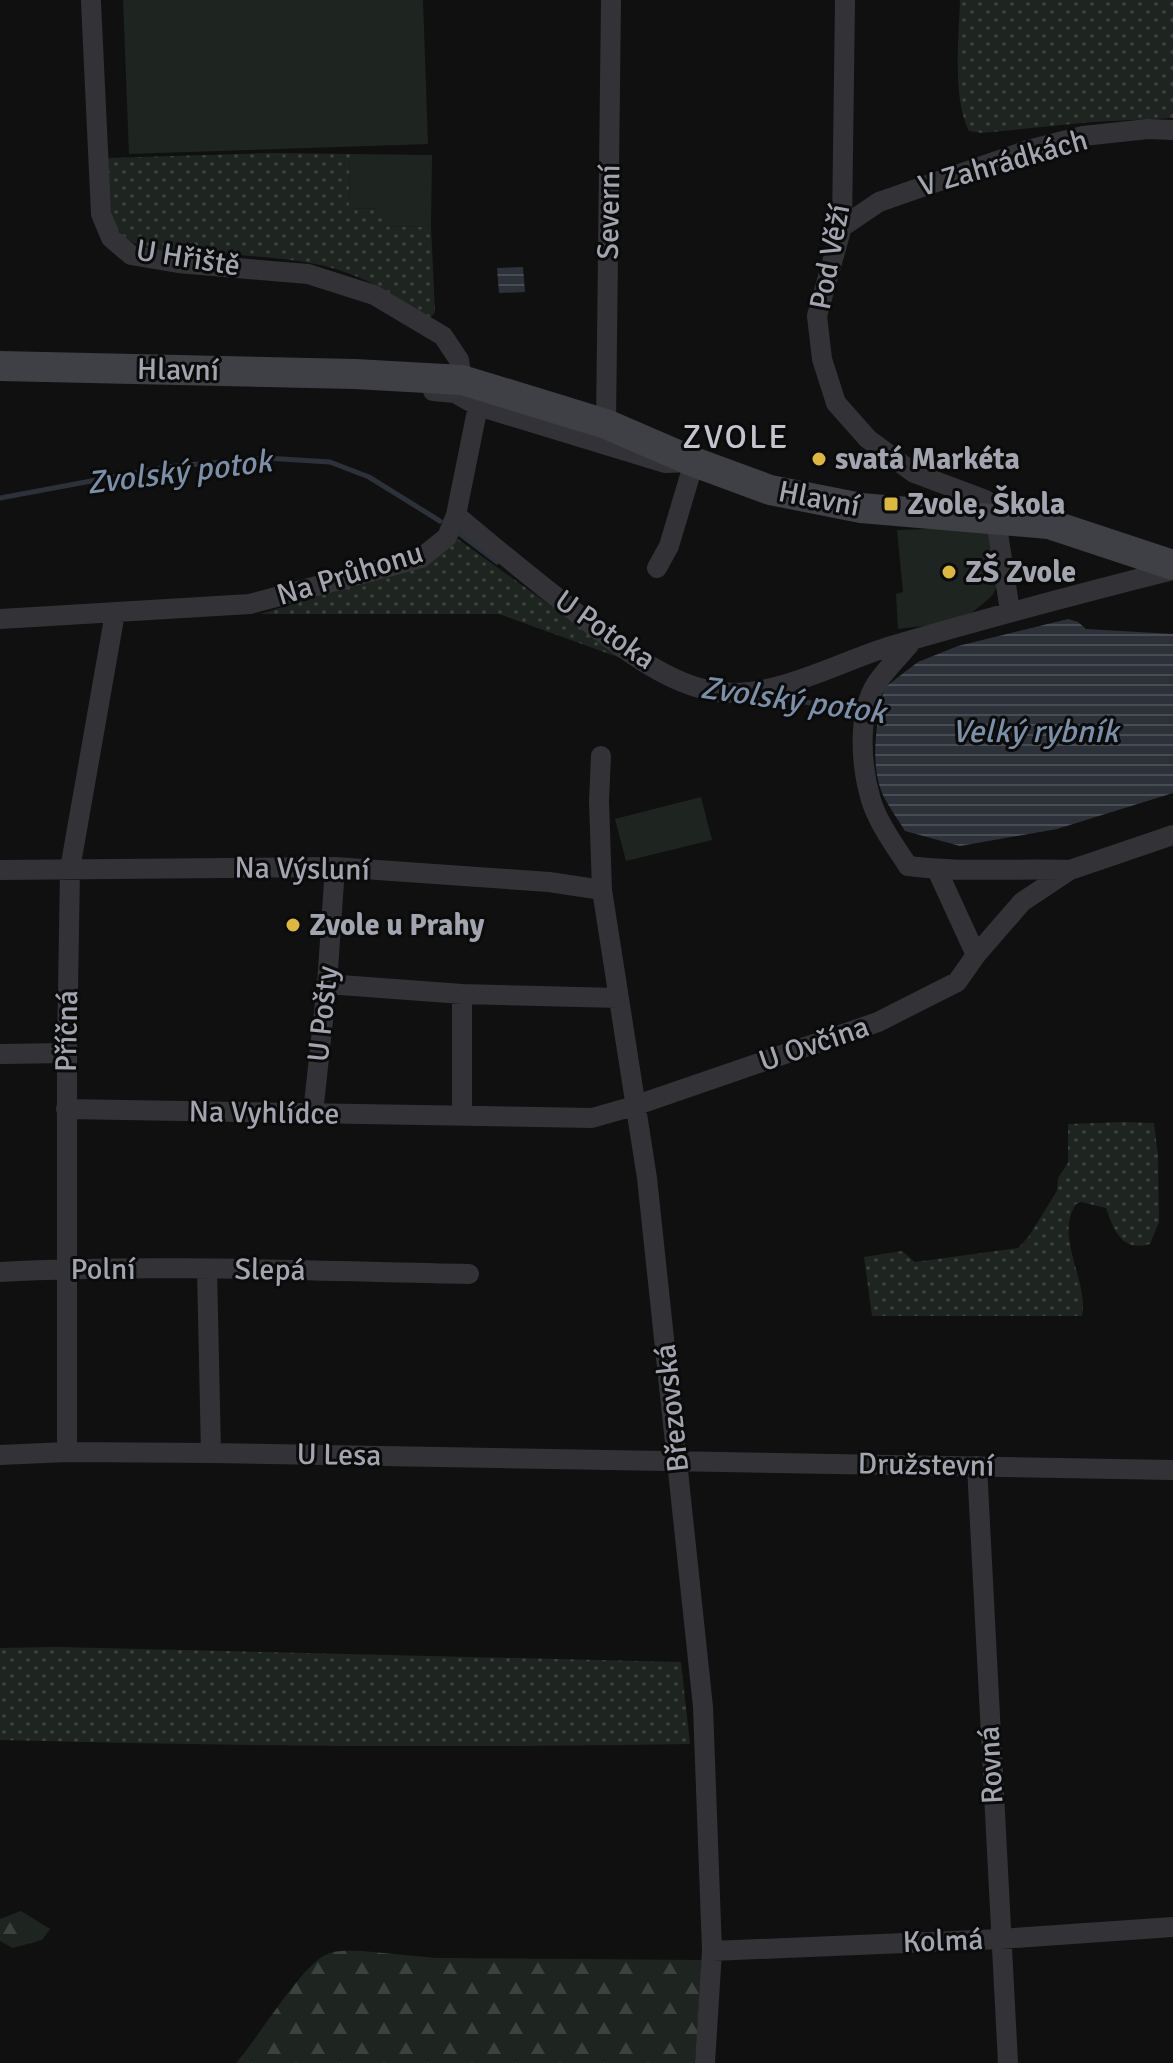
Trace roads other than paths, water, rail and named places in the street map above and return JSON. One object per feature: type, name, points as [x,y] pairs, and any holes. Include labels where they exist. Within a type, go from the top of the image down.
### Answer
[{"type":"street","name":"Severní","points":[[606,424],[611,0]]},
{"type":"street","name":"Pod Věží","points":[[845,0],[842,227],[817,316],[822,359],[836,403],[868,439],[914,473],[986,500],[996,520]]},
{"type":"street","name":"U Hřiště","points":[[91,2],[101,214],[111,238],[131,255],[178,263],[308,274],[374,295],[443,336],[459,360],[462,380]]},
{"type":"street","name":"V Zahrádkách","points":[[842,227],[879,202],[1028,150],[1083,136],[1148,129],[1173,130]]},
{"type":"street","name":"Hlavní","points":[[0,366],[355,374],[462,380],[606,424],[770,490],[833,504],[1049,524],[1173,568]]},
{"type":"street","name":"Hlavní","points":[[355,374],[390,386],[455,393],[478,406],[665,463],[694,462]]},
{"type":"street","name":"Na Průhonu","points":[[0,619],[250,604],[421,558],[447,537],[456,515],[478,406]]},
{"type":"street","points":[[657,568],[669,546],[694,462]]},
{"type":"street","name":"U Potoka","points":[[456,515],[522,571],[635,657],[704,690],[730,692],[795,681],[1010,611],[1173,568]]},
{"type":"street","points":[[996,520],[1010,611]]},
{"type":"street","name":"Příčná","points":[[67,1452],[66,1109],[70,869],[115,613]]},
{"type":"street","points":[[912,641],[870,697],[865,714],[864,745],[871,801],[908,866],[937,870],[1070,870],[1173,835]]},
{"type":"street","name":"Březovská","points":[[601,756],[602,890],[647,1178],[703,1707],[712,1951],[705,2063]]},
{"type":"street","name":"Na Výsluní","points":[[0,870],[335,867],[549,882],[602,890]]},
{"type":"street","name":"U Pošty","points":[[313,1113],[327,984],[335,867]]},
{"type":"street","points":[[937,870],[976,955]]},
{"type":"street","name":"U Ovčína","points":[[634,1106],[878,1022],[957,982],[1022,902],[1070,870]]},
{"type":"street","points":[[327,984],[462,994],[619,998]]},
{"type":"street","points":[[462,994],[462,1116]]},
{"type":"street","points":[[0,1054],[67,1053]]},
{"type":"street","name":"Na Vyhlídce","points":[[66,1109],[592,1118],[634,1106]]},
{"type":"street","name":"Polní","points":[[0,1272],[67,1268],[207,1269]]},
{"type":"street","name":"Slepá","points":[[211,1453],[207,1269],[469,1274]]},
{"type":"street","name":"U Lesa","points":[[0,1455],[67,1452],[678,1459]]},
{"type":"street","name":"Družstevní","points":[[678,1459],[1173,1470]]},
{"type":"street","name":"Rovná","points":[[977,1466],[1008,2063]]},
{"type":"street","name":"Kolmá","points":[[712,1951],[1000,1939],[1173,1927]]},
{"type":"water","points":[[523,267],[525,292],[499,293],[497,268]]},
{"type":"water","name":"Velký rybník","points":[[1068,619],[1086,629],[1173,634],[1173,793],[1057,829],[960,846],[905,831],[885,799],[877,773],[877,729],[884,688],[918,662],[958,646]]},
{"type":"waterway","name":"Zvolský potok","points":[[0,498],[166,467],[265,458],[330,462],[369,477],[440,521]]},
{"type":"waterway","name":"Zvolský potok","points":[[460,534],[497,562]]},
{"type":"waterway","name":"Zvolský potok","points":[[772,696],[860,712]]},
{"type":"place","name":"svatá Markéta","points":[[819,459]]},
{"type":"place","name":"Zvole, Škola","points":[[891,504]]},
{"type":"place","name":"ZŠ Zvole","points":[[949,572]]},
{"type":"place","name":"Zvole u Prahy","points":[[293,925]]},
{"type":"district","name":"ZVOLE","points":[[736,437]]}]
